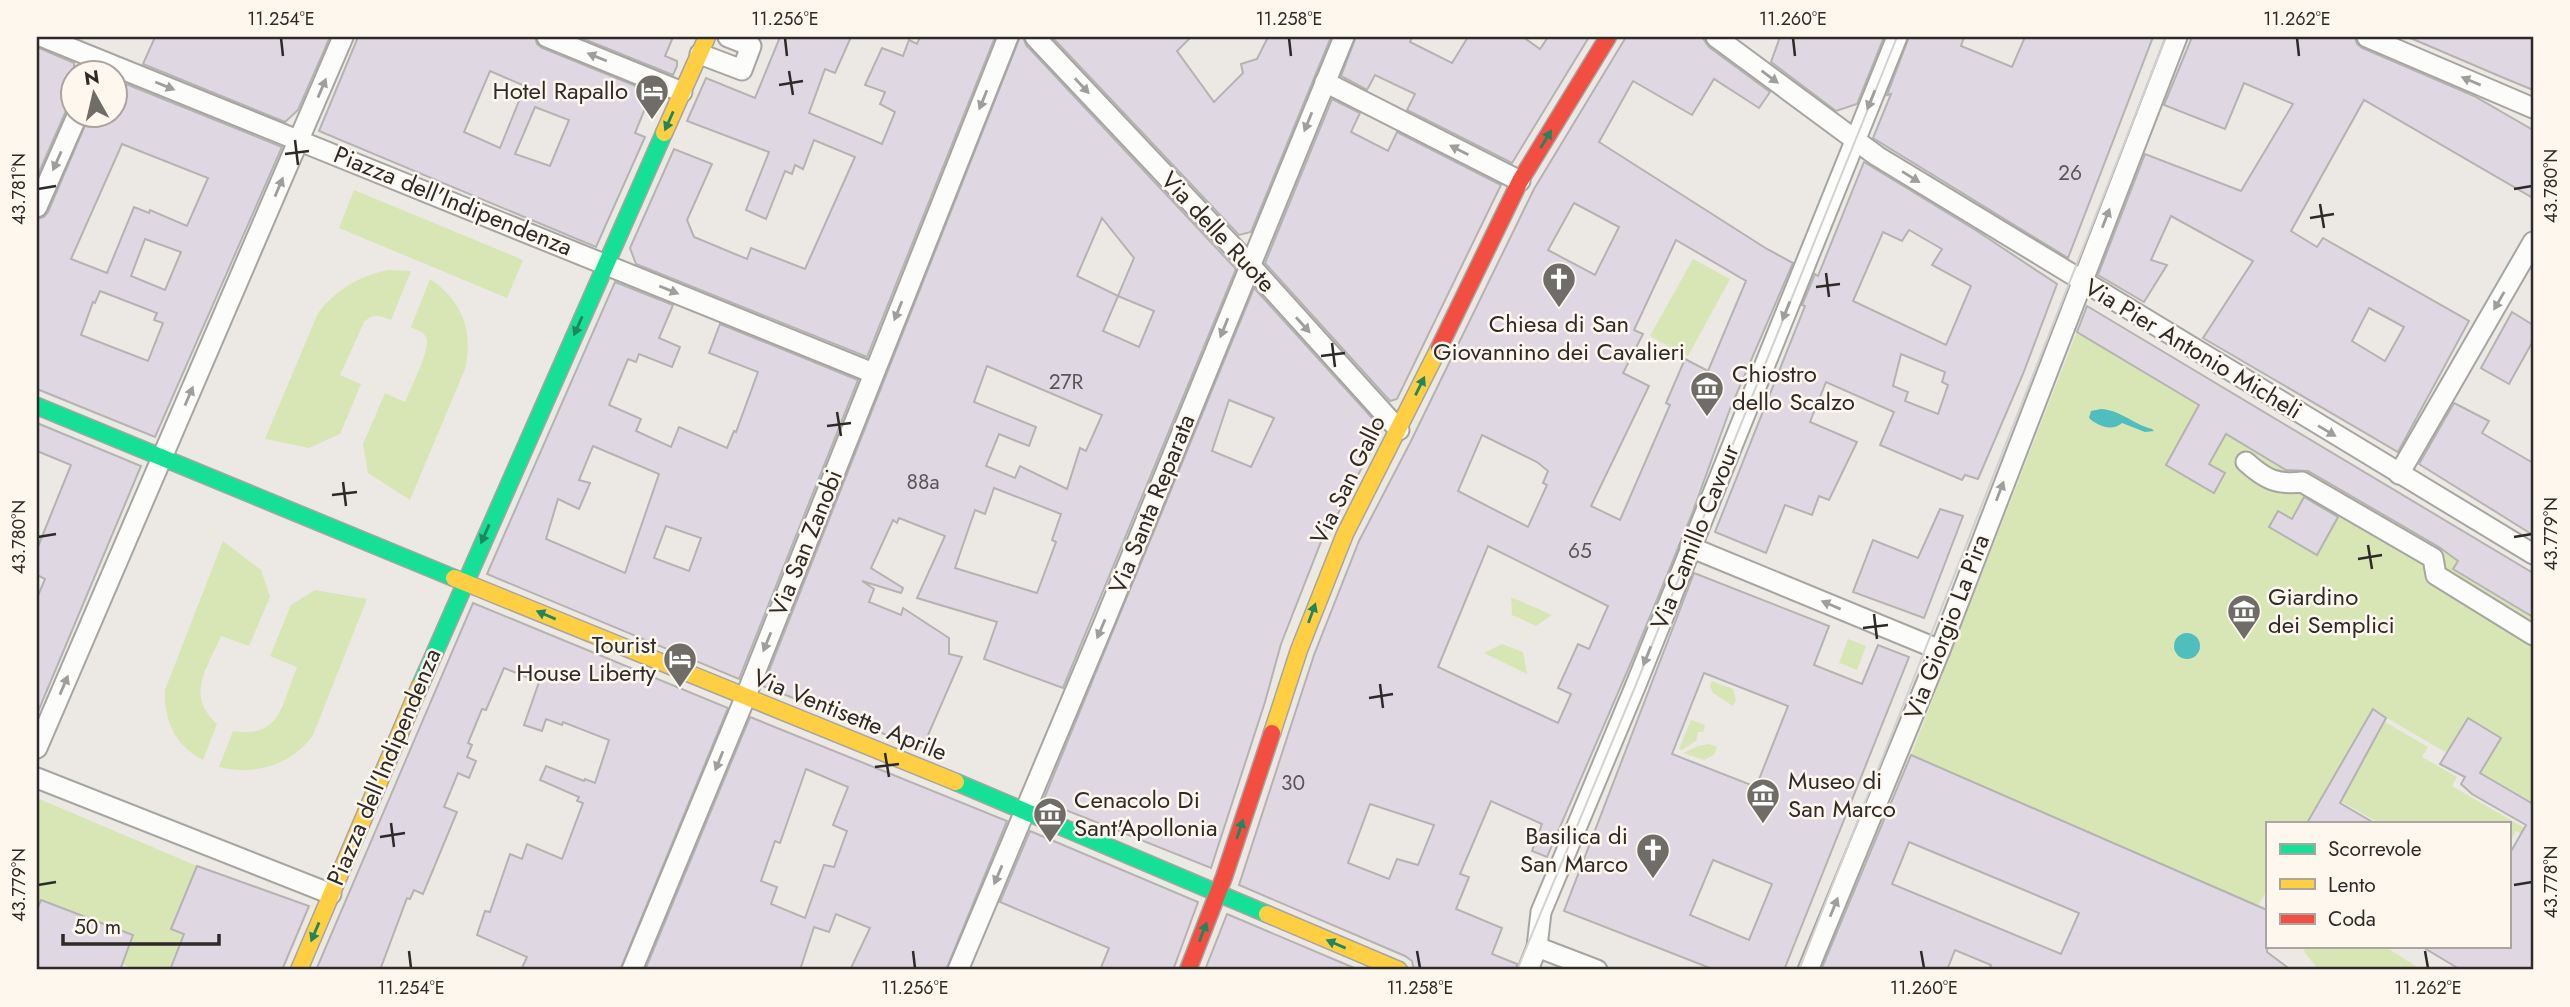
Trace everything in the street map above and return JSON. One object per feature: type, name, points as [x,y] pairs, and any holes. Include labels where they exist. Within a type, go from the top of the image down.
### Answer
[{"type":"street","name":"Piazza dell'Indipendenza","points":[[43,37],[86,60]]},
{"type":"street","points":[[37,748],[343,37]]},
{"type":"street","points":[[547,37],[682,92]]},
{"type":"street","points":[[728,37],[751,46],[741,70],[704,45],[606,264],[873,373]]},
{"type":"street","name":"Via San Zanobi","points":[[632,970],[745,698],[1008,37]]},
{"type":"street","name":"Via delle Ruote","points":[[1035,37],[1250,265],[1399,430]]},
{"type":"street","name":"Via Santa Reparata","points":[[958,970],[1104,623],[1344,37]]},
{"type":"street","name":"Via San Gallo","points":[[1188,970],[1218,893],[1299,650],[1345,534],[1399,430],[1520,181],[1608,37]]},
{"type":"street","name":"Via Pier Antonio Micheli","points":[[1716,37],[1854,140],[2081,281],[2533,554]]},
{"type":"street","name":"Via Camillo Cavour","points":[[1528,970],[1537,947],[1539,920],[1897,37]]},
{"type":"street","name":"Via Giorgio La Pira","points":[[1808,970],[1940,650],[2177,37]]},
{"type":"street","points":[[2367,37],[2533,108]]},
{"type":"street","name":"Piazza dell'Indipendenza","points":[[37,778],[331,894],[464,581],[606,264],[300,139],[130,78]]},
{"type":"street","points":[[1325,82],[1520,181]]},
{"type":"street","points":[[37,207],[71,130]]},
{"type":"street","points":[[2399,474],[2533,242]]},
{"type":"street","points":[[37,406],[464,581]]},
{"type":"street","points":[[2246,462],[2263,478],[2287,484],[2302,482],[2433,558],[2436,575],[2533,635]]},
{"type":"street","points":[[1690,547],[1940,650]]},
{"type":"street","name":"Via Ventisette Aprile","points":[[464,581],[1024,811],[1399,970]]},
{"type":"street","points":[[299,970],[331,894]]},
{"type":"street","points":[[1537,947],[1560,963],[1597,970]]},
{"type":"green space","points":[[354,190],[523,260],[507,298],[339,228]]},
{"type":"green space","points":[[1693,259],[1730,279],[1688,356],[1650,336]]},
{"type":"green space","points":[[388,270],[411,271],[391,320],[374,316],[364,322],[340,375],[361,384],[340,434],[309,448],[265,439],[318,313],[349,285]]},
{"type":"green space","points":[[430,279],[441,287],[458,307],[466,330],[467,355],[465,369],[410,500],[368,473],[363,444],[385,393],[405,402],[420,369],[426,350],[426,337],[411,327]]},
{"type":"green space","name":"Giardino dei Semplici","points":[[2087,306],[2533,573],[2533,803],[2373,710],[2307,822],[2266,822],[2266,892],[2258,906],[1911,755]]},
{"type":"green space","points":[[223,541],[261,570],[270,597],[249,646],[221,636],[205,671],[202,703],[217,724],[203,760],[185,748],[173,731],[166,711],[165,690]]},
{"type":"green space","points":[[315,590],[367,599],[313,735],[294,754],[271,766],[246,770],[219,767],[233,731],[261,730],[270,724],[283,706],[297,667],[270,656],[291,605]]},
{"type":"green space","points":[[1511,597],[1552,615],[1536,626],[1512,615]]},
{"type":"green space","points":[[1848,639],[1866,646],[1857,670],[1839,663]]},
{"type":"green space","points":[[1502,644],[1523,652],[1527,674],[1484,653]]},
{"type":"green space","points":[[1712,681],[1733,689],[1736,700],[1733,706],[1713,693],[1710,686]]},
{"type":"green space","points":[[1691,720],[1705,725],[1703,732],[1698,732],[1696,741],[1682,750],[1679,749]]},
{"type":"green space","points":[[2385,722],[2428,747],[2422,757],[2457,777],[2452,786],[2533,833],[2533,841],[2516,831],[2510,841],[2510,822],[2377,822],[2340,801]]},
{"type":"green space","points":[[1709,744],[1717,747],[1715,754],[1704,760],[1683,753],[1698,746]]},
{"type":"green space","points":[[37,798],[197,866],[171,929],[211,946],[176,957],[170,970],[137,970],[122,964],[133,936],[41,900],[37,909]]},
{"type":"green space","points":[[2304,948],[2387,948],[2422,970],[2319,970]]},
{"type":"water","points":[[2101,409],[2114,412],[2154,431],[2145,432],[2122,423],[2110,427],[2089,418],[2091,411]]},
{"type":"water","points":[[2187,633],[2196,637],[2200,646],[2196,655],[2187,659],[2178,655],[2174,646],[2178,637]]},
{"type":"building","points":[[155,37],[330,37],[298,110],[285,122],[143,64]]},
{"type":"building","points":[[358,37],[535,37],[542,48],[663,97],[657,110],[646,106],[635,133],[645,137],[596,247],[319,131]],"holes":[[[490,71],[525,86],[500,148],[464,132]],[[535,107],[569,120],[550,166],[515,154]]]},
{"type":"building","points":[[579,37],[673,37],[665,56],[677,61],[677,66],[673,75]]},
{"type":"building","points":[[780,37],[851,37],[835,73],[825,69],[809,113],[882,144],[895,112],[880,104],[885,92],[865,85],[882,48],[903,56],[909,40],[917,44],[920,37],[995,37],[867,357],[636,264],[630,248],[674,149],[712,164],[687,220],[694,237],[747,259],[751,248],[805,269],[855,157],[814,140],[803,169],[795,165],[792,174],[785,171],[766,219],[746,210],[769,152],[687,121],[706,78],[755,98]]},
{"type":"building","points":[[1020,37],[1023,37],[1026,45],[1236,269],[1063,688],[984,659],[997,622],[917,598],[945,536],[899,518],[897,523],[893,520],[871,568],[903,588],[901,593],[862,581],[874,589],[869,602],[901,615],[903,608],[949,638],[949,654],[962,657],[922,749],[763,686]],"holes":[[[1102,218],[1134,258],[1118,296],[1077,276]],[[1118,296],[1154,311],[1139,347],[1103,331]],[[987,366],[1102,415],[1086,451],[1080,448],[1067,489],[1020,466],[1015,478],[986,466],[999,434],[1029,446],[1036,427],[974,402]],[[994,488],[1061,514],[1052,540],[1056,542],[1037,593],[955,568],[975,510],[985,514]]]},
{"type":"building","points":[[1052,37],[1191,37],[1177,51],[1214,102],[1243,73],[1241,64],[1257,59],[1268,37],[1331,37],[1251,232],[1239,235]]},
{"type":"building","points":[[1356,37],[1412,37],[1410,42],[1452,63],[1468,37],[1523,37],[1540,49],[1548,37],[1589,37],[1512,163],[1407,110],[1415,94],[1375,75],[1367,90],[1341,76]]},
{"type":"building","points":[[1626,37],[1702,37],[1709,47],[1770,92],[1759,108],[1714,79],[1692,115],[1633,81],[1599,142],[1793,263],[1730,409],[1692,514],[1633,658],[1547,857],[1532,851],[1542,824],[1491,801],[1460,874],[1469,877],[1456,909],[1502,928],[1492,954],[1517,964],[1516,970],[1414,970],[1412,961],[1405,956],[1239,885],[1314,655],[1359,541],[1534,189]],"holes":[[[1574,203],[1619,227],[1595,275],[1548,250]],[[1676,240],[1746,281],[1708,371],[1685,359],[1666,403],[1670,405],[1620,520],[1591,506],[1649,386],[1623,373],[1643,334],[1634,330]],[[1482,435],[1537,462],[1548,471],[1543,483],[1547,485],[1528,527],[1458,491]],[[1488,546],[1608,606],[1589,649],[1578,644],[1558,688],[1571,694],[1558,723],[1438,667]],[[1370,804],[1434,825],[1418,865],[1397,859],[1389,879],[1348,863]]]},
{"type":"building","points":[[1780,37],[1884,37],[1857,104],[1836,111],[1771,62]]},
{"type":"building","points":[[1909,37],[1964,37],[1961,46],[2012,67],[2025,37],[2153,37],[2068,258],[1873,138],[1891,94],[1887,95]]},
{"type":"building","points":[[2192,37],[2355,37],[2362,48],[2474,96],[2533,130],[2533,198],[2364,100],[2291,231],[2317,247],[2323,238],[2469,321],[2398,452],[2203,338],[2253,261],[2171,216],[2151,260],[2167,265],[2144,302],[2098,275],[2145,154],[2241,191],[2293,104],[2244,83],[2225,129],[2164,105]],"holes":[[[2369,308],[2404,327],[2385,361],[2352,341]]]},
{"type":"building","points":[[2408,37],[2533,37],[2533,90],[2504,78]]},
{"type":"building","points":[[37,47],[67,60],[60,60],[60,125],[37,177]]},
{"type":"building","points":[[130,86],[282,147],[155,437],[37,389],[37,219],[48,212],[83,130],[130,130]],"holes":[[[122,144],[208,178],[187,226],[150,210],[149,213],[134,207],[107,273],[71,259]],[[145,239],[181,252],[165,290],[131,276]],[[100,291],[157,313],[154,320],[163,323],[148,361],[81,335]]]},
{"type":"building","points":[[1332,99],[1360,113],[1351,132],[1388,151],[1397,132],[1501,185],[1397,399],[1390,401],[1265,263]]},
{"type":"building","points":[[1864,162],[2057,284],[2023,374],[1978,479],[1965,475],[1962,480],[1880,445],[1894,412],[1826,382],[1810,422],[1857,442],[1829,500],[1819,496],[1812,515],[1785,505],[1766,553],[1715,532],[1805,306],[1802,305],[1815,274],[1818,276]],"holes":[[[1909,230],[1942,249],[1932,265],[1971,286],[1946,345],[1853,301],[1883,232],[1902,241]],[[1901,354],[1945,372],[1942,382],[1948,385],[1938,414],[1905,401],[1908,392],[1893,386]]]},
{"type":"building","points":[[615,282],[673,305],[659,338],[680,347],[672,367],[639,354],[636,362],[628,359],[609,405],[641,419],[636,431],[671,447],[679,427],[727,448],[734,431],[736,432],[758,372],[709,353],[720,324],[858,380],[739,679],[487,574]],"holes":[[[593,446],[659,474],[625,573],[546,539],[558,499],[579,509],[590,483],[579,480]],[[666,526],[701,538],[689,571],[654,558]]]},
{"type":"building","points":[[1254,288],[1382,429],[1332,525],[1328,524],[1281,644],[1211,868],[1043,801]],"holes":[[[1229,400],[1274,418],[1251,467],[1212,451]]]},
{"type":"building","points":[[2087,306],[2533,573],[2533,617],[2453,569],[2458,561],[2439,547],[2308,471],[2286,470],[2226,434],[2209,464],[2225,473],[2214,493],[2166,465],[2199,405],[2077,332]]},
{"type":"building","points":[[2512,312],[2533,325],[2533,341],[2509,384],[2481,368]]},
{"type":"building","points":[[2454,403],[2489,421],[2482,433],[2533,463],[2533,535],[2419,464]]},
{"type":"building","points":[[37,423],[141,466],[37,714],[37,598],[45,579],[37,575],[37,549],[71,465],[37,451]]},
{"type":"building","points":[[2304,497],[2338,517],[2317,555],[2269,527],[2278,511],[2292,519]]},
{"type":"building","points":[[1940,509],[1963,516],[1924,618],[1853,592],[1873,540],[1918,558]]},
{"type":"building","points":[[1694,573],[1829,626],[1814,665],[1862,684],[1878,645],[1909,657],[1784,970],[1715,970],[1564,911]],"holes":[[[1704,673],[1788,706],[1756,787],[1672,754]],[[1713,860],[1772,884],[1749,940],[1690,915]]]},
{"type":"building","points":[[473,603],[728,708],[620,970],[521,970],[527,957],[477,935],[485,911],[490,912],[510,854],[522,859],[527,844],[562,859],[583,803],[577,801],[579,797],[540,780],[546,766],[595,783],[609,740],[563,722],[562,725],[546,719],[542,731],[524,725],[539,682],[504,668],[468,743],[472,745],[467,757],[476,761],[469,778],[458,773],[444,807],[457,812],[423,894],[414,890],[410,899],[407,898],[380,970],[316,970]]},
{"type":"building","points":[[2373,709],[2386,718],[2340,803],[2372,822],[2308,822]]},
{"type":"building","points":[[750,717],[1007,821],[946,970],[850,970],[870,928],[836,914],[829,932],[814,927],[800,970],[645,970]],"holes":[[[806,769],[848,787],[833,825],[847,831],[834,867],[824,865],[805,918],[771,904],[777,887],[761,881],[775,841],[780,843]]]},
{"type":"building","points":[[2468,718],[2501,738],[2480,773],[2533,804],[2533,970],[2461,970],[2424,948],[2510,948],[2510,853],[2526,825],[2472,794],[2461,784],[2465,777],[2440,764]]},
{"type":"building","points":[[1911,755],[2266,910],[2267,952],[2291,970],[1989,970],[1991,965],[1955,950],[1947,970],[1821,970]],"holes":[[[1909,842],[2079,913],[2061,954],[1892,884]]]},
{"type":"building","points":[[1030,831],[1198,902],[1173,970],[1100,970],[1109,948],[1000,902]]},
{"type":"building","points":[[197,866],[309,906],[282,970],[170,970],[184,934],[171,929]]},
{"type":"building","points":[[41,900],[133,935],[120,970],[37,970],[37,909]]},
{"type":"building","points":[[1227,914],[1359,970],[1205,970]]},
{"type":"tram line","points":[[1517,970],[1635,687],[1897,37]]},
{"type":"tram line","points":[[1799,970],[2166,37]]},
{"type":"traffic: fast","points":[[420,686],[664,133]]},
{"type":"traffic: fast","points":[[37,406],[454,578]]},
{"type":"traffic: fast","points":[[956,782],[1267,914]]},
{"type":"traffic: slow","points":[[664,133],[707,37]]},
{"type":"traffic: slow","points":[[1272,733],[1299,650],[1345,534],[1439,348]]},
{"type":"traffic: slow","points":[[454,578],[956,782]]},
{"type":"traffic: slow","points":[[299,970],[420,686]]},
{"type":"traffic: slow","points":[[1267,914],[1399,970]]},
{"type":"traffic: jam","points":[[1439,348],[1520,181],[1608,37]]},
{"type":"traffic: jam","points":[[1188,970],[1224,877],[1272,733]]},
{"type":"place","name":"Hotel Rapallo","points":[[652,121]]},
{"type":"place","name":"Chiesa di San Giovannino dei Cavalieri","points":[[1559,309]]},
{"type":"place","name":"Chiostro dello Scalzo","points":[[1707,418]]},
{"type":"place","name":"Giardino dei Semplici","points":[[2244,641]]},
{"type":"place","name":"Tourist House Liberty","points":[[680,689]]},
{"type":"place","name":"Museo di San Marco","points":[[1763,825]]},
{"type":"place","name":"Cenacolo Di Sant'Apollonia","points":[[1050,844]]},
{"type":"place","name":"Basilica di San Marco","points":[[1653,880]]}]
